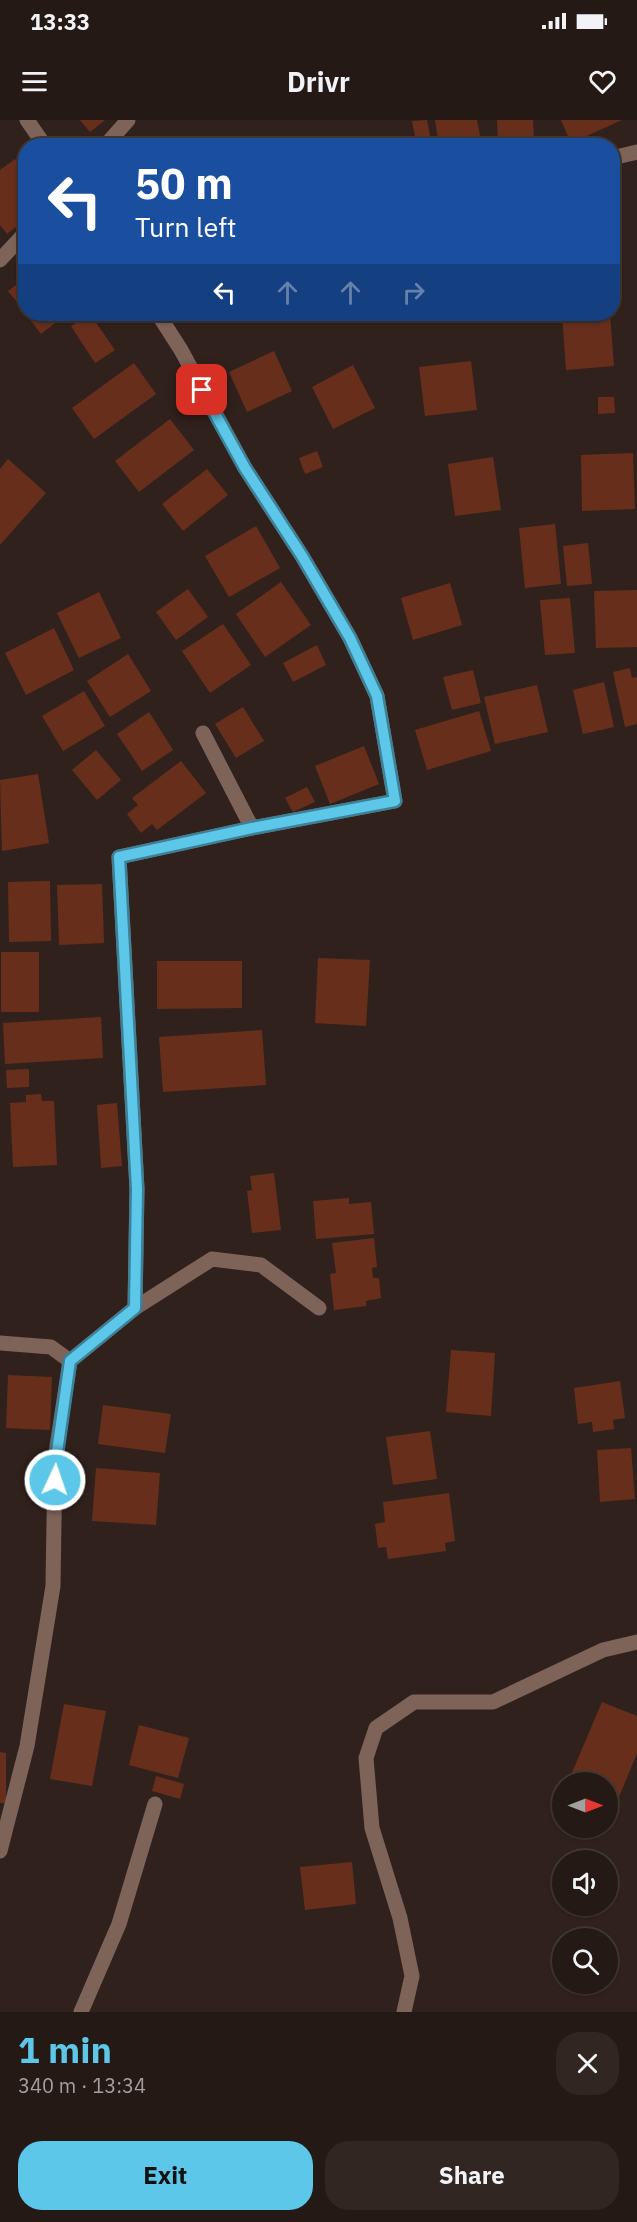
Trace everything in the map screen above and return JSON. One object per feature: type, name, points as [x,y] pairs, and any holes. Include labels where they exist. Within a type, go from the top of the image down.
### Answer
[{"type":"street","points":[[27,120],[39,138]]},
{"type":"street","points":[[112,138],[128,120]]},
{"type":"street","points":[[620,156],[637,152]]},
{"type":"street","points":[[0,260],[18,241]]},
{"type":"street","points":[[135,1308],[137,1189],[119,857],[252,828],[395,801],[377,696],[350,638],[302,556],[245,468],[162,321]]},
{"type":"street","points":[[203,733],[252,828]]},
{"type":"street","points":[[0,1851],[27,1746],[53,1586],[56,1459],[70,1361],[135,1308],[212,1258],[261,1265],[319,1308]]},
{"type":"street","points":[[0,1343],[51,1347],[70,1361]]},
{"type":"street","points":[[404,2012],[412,1976],[400,1918],[372,1828],[366,1758],[376,1728],[414,1702],[493,1702],[603,1650],[637,1642]]},
{"type":"street","points":[[81,2012],[119,1924],[155,1804]]},
{"type":"building","points":[[80,120],[105,120],[90,132]]},
{"type":"building","points":[[427,120],[430,138],[415,138],[412,121]]},
{"type":"building","points":[[435,120],[477,120],[480,138],[438,138]]},
{"type":"building","points":[[497,120],[533,120],[534,138],[498,138]]},
{"type":"building","points":[[561,120],[622,120],[582,138],[569,138]]},
{"type":"building","points":[[15,159],[18,163],[18,225],[7,234],[0,225],[0,170]]},
{"type":"building","points":[[18,284],[18,303],[8,291]]},
{"type":"building","points":[[31,321],[53,321],[55,323],[41,334]]},
{"type":"building","points":[[79,321],[95,321],[115,350],[95,363],[71,326]]},
{"type":"building","points":[[562,321],[611,321],[614,366],[566,370]]},
{"type":"building","points":[[274,351],[292,391],[247,412],[229,372]]},
{"type":"building","points":[[471,361],[477,410],[425,416],[419,367]]},
{"type":"building","points":[[134,363],[156,394],[94,439],[72,408]]},
{"type":"building","points":[[353,365],[375,408],[333,429],[312,387]]},
{"type":"building","points":[[598,397],[614,397],[615,413],[598,414]]},
{"type":"building","points":[[170,419],[194,450],[139,492],[115,461]]},
{"type":"building","points":[[317,451],[323,467],[305,474],[299,458]]},
{"type":"building","points":[[633,453],[635,509],[582,511],[581,455]]},
{"type":"building","points":[[493,457],[501,510],[455,516],[448,464]]},
{"type":"building","points":[[8,459],[46,493],[0,545],[0,469]]},
{"type":"building","points":[[207,469],[228,495],[183,531],[162,504]]},
{"type":"building","points":[[555,524],[561,584],[525,588],[519,528]]},
{"type":"building","points":[[256,526],[280,568],[229,597],[205,556]]},
{"type":"building","points":[[588,543],[592,584],[567,586],[563,546]]},
{"type":"building","points":[[281,582],[311,625],[265,657],[236,614]]},
{"type":"building","points":[[450,583],[462,625],[413,640],[401,598]]},
{"type":"building","points":[[188,589],[208,617],[176,640],[156,612]]},
{"type":"building","points":[[637,590],[637,647],[596,648],[594,591]]},
{"type":"building","points":[[99,592],[121,638],[79,658],[57,613]]},
{"type":"building","points":[[570,598],[575,653],[545,655],[540,600]]},
{"type":"building","points":[[223,624],[251,665],[210,693],[182,651]]},
{"type":"building","points":[[54,628],[74,670],[26,695],[5,653]]},
{"type":"building","points":[[317,645],[326,665],[293,682],[283,663]]},
{"type":"building","points":[[128,654],[151,691],[110,717],[87,681]]},
{"type":"building","points":[[630,668],[632,678],[637,677],[637,724],[625,727],[613,672]]},
{"type":"building","points":[[473,670],[481,703],[452,710],[443,677]]},
{"type":"building","points":[[604,682],[614,727],[583,734],[573,690]]},
{"type":"building","points":[[537,685],[548,732],[495,744],[484,697]]},
{"type":"building","points":[[84,691],[105,726],[63,751],[42,716]]},
{"type":"building","points":[[243,707],[264,741],[236,758],[215,724]]},
{"type":"building","points":[[479,711],[491,751],[427,770],[415,730]]},
{"type":"building","points":[[149,712],[173,750],[142,771],[117,734]]},
{"type":"building","points":[[364,746],[379,784],[330,804],[315,766]]},
{"type":"building","points":[[96,750],[121,780],[97,800],[72,770]]},
{"type":"building","points":[[181,761],[206,793],[157,830],[152,824],[141,833],[127,814],[138,805],[132,798]]},
{"type":"building","points":[[38,774],[49,843],[2,851],[0,780]]},
{"type":"building","points":[[307,787],[315,802],[293,812],[285,798]]},
{"type":"building","points":[[50,881],[51,941],[9,942],[8,882]]},
{"type":"building","points":[[102,884],[104,943],[59,945],[57,885]]},
{"type":"building","points":[[1,952],[39,952],[39,1012],[1,1012]]},
{"type":"building","points":[[318,958],[370,960],[366,1026],[315,1023]]},
{"type":"building","points":[[157,961],[242,961],[242,1008],[157,1009]]},
{"type":"building","points":[[101,1017],[103,1058],[5,1064],[3,1023]]},
{"type":"building","points":[[262,1030],[266,1085],[163,1092],[159,1037]]},
{"type":"building","points":[[29,1069],[29,1087],[7,1088],[6,1070]]},
{"type":"building","points":[[41,1094],[42,1101],[54,1101],[57,1165],[13,1167],[10,1103],[26,1102],[26,1095]]},
{"type":"building","points":[[117,1103],[122,1166],[101,1168],[97,1105]]},
{"type":"building","points":[[274,1173],[281,1230],[252,1233],[247,1191],[252,1190],[250,1176]]},
{"type":"building","points":[[349,1198],[349,1204],[371,1202],[374,1234],[316,1239],[313,1201]]},
{"type":"building","points":[[374,1238],[377,1267],[372,1268],[373,1278],[379,1278],[381,1298],[366,1301],[366,1306],[334,1310],[330,1274],[336,1273],[332,1243]]},
{"type":"building","points":[[451,1350],[495,1353],[491,1416],[446,1412]]},
{"type":"building","points":[[8,1375],[52,1377],[50,1430],[6,1428]]},
{"type":"building","points":[[620,1381],[625,1418],[613,1420],[614,1429],[593,1432],[592,1422],[578,1424],[574,1388]]},
{"type":"building","points":[[103,1405],[171,1414],[165,1453],[98,1444]]},
{"type":"building","points":[[430,1431],[437,1479],[393,1485],[386,1437]]},
{"type":"building","points":[[631,1448],[635,1499],[600,1502],[597,1450]]},
{"type":"building","points":[[96,1468],[160,1473],[156,1525],[92,1521]]},
{"type":"building","points":[[449,1493],[455,1541],[445,1543],[446,1551],[388,1559],[386,1547],[378,1548],[375,1524],[385,1522],[383,1502]]},
{"type":"building","points":[[602,1702],[637,1716],[637,1753],[618,1800],[618,1772],[572,1772]]},
{"type":"building","points":[[64,1704],[106,1711],[92,1786],[50,1779]]},
{"type":"building","points":[[139,1725],[189,1738],[178,1778],[129,1765]]},
{"type":"building","points":[[0,1752],[6,1753],[6,1803],[0,1803]]},
{"type":"building","points":[[156,1776],[184,1784],[180,1799],[152,1791]]},
{"type":"building","points":[[352,1862],[356,1904],[305,1910],[300,1867]]},
{"type":"route","points":[[55,1480],[70,1361],[135,1308],[137,1189],[119,857],[252,828],[395,801],[377,696],[350,638],[302,556],[245,468],[202,390]]}]
